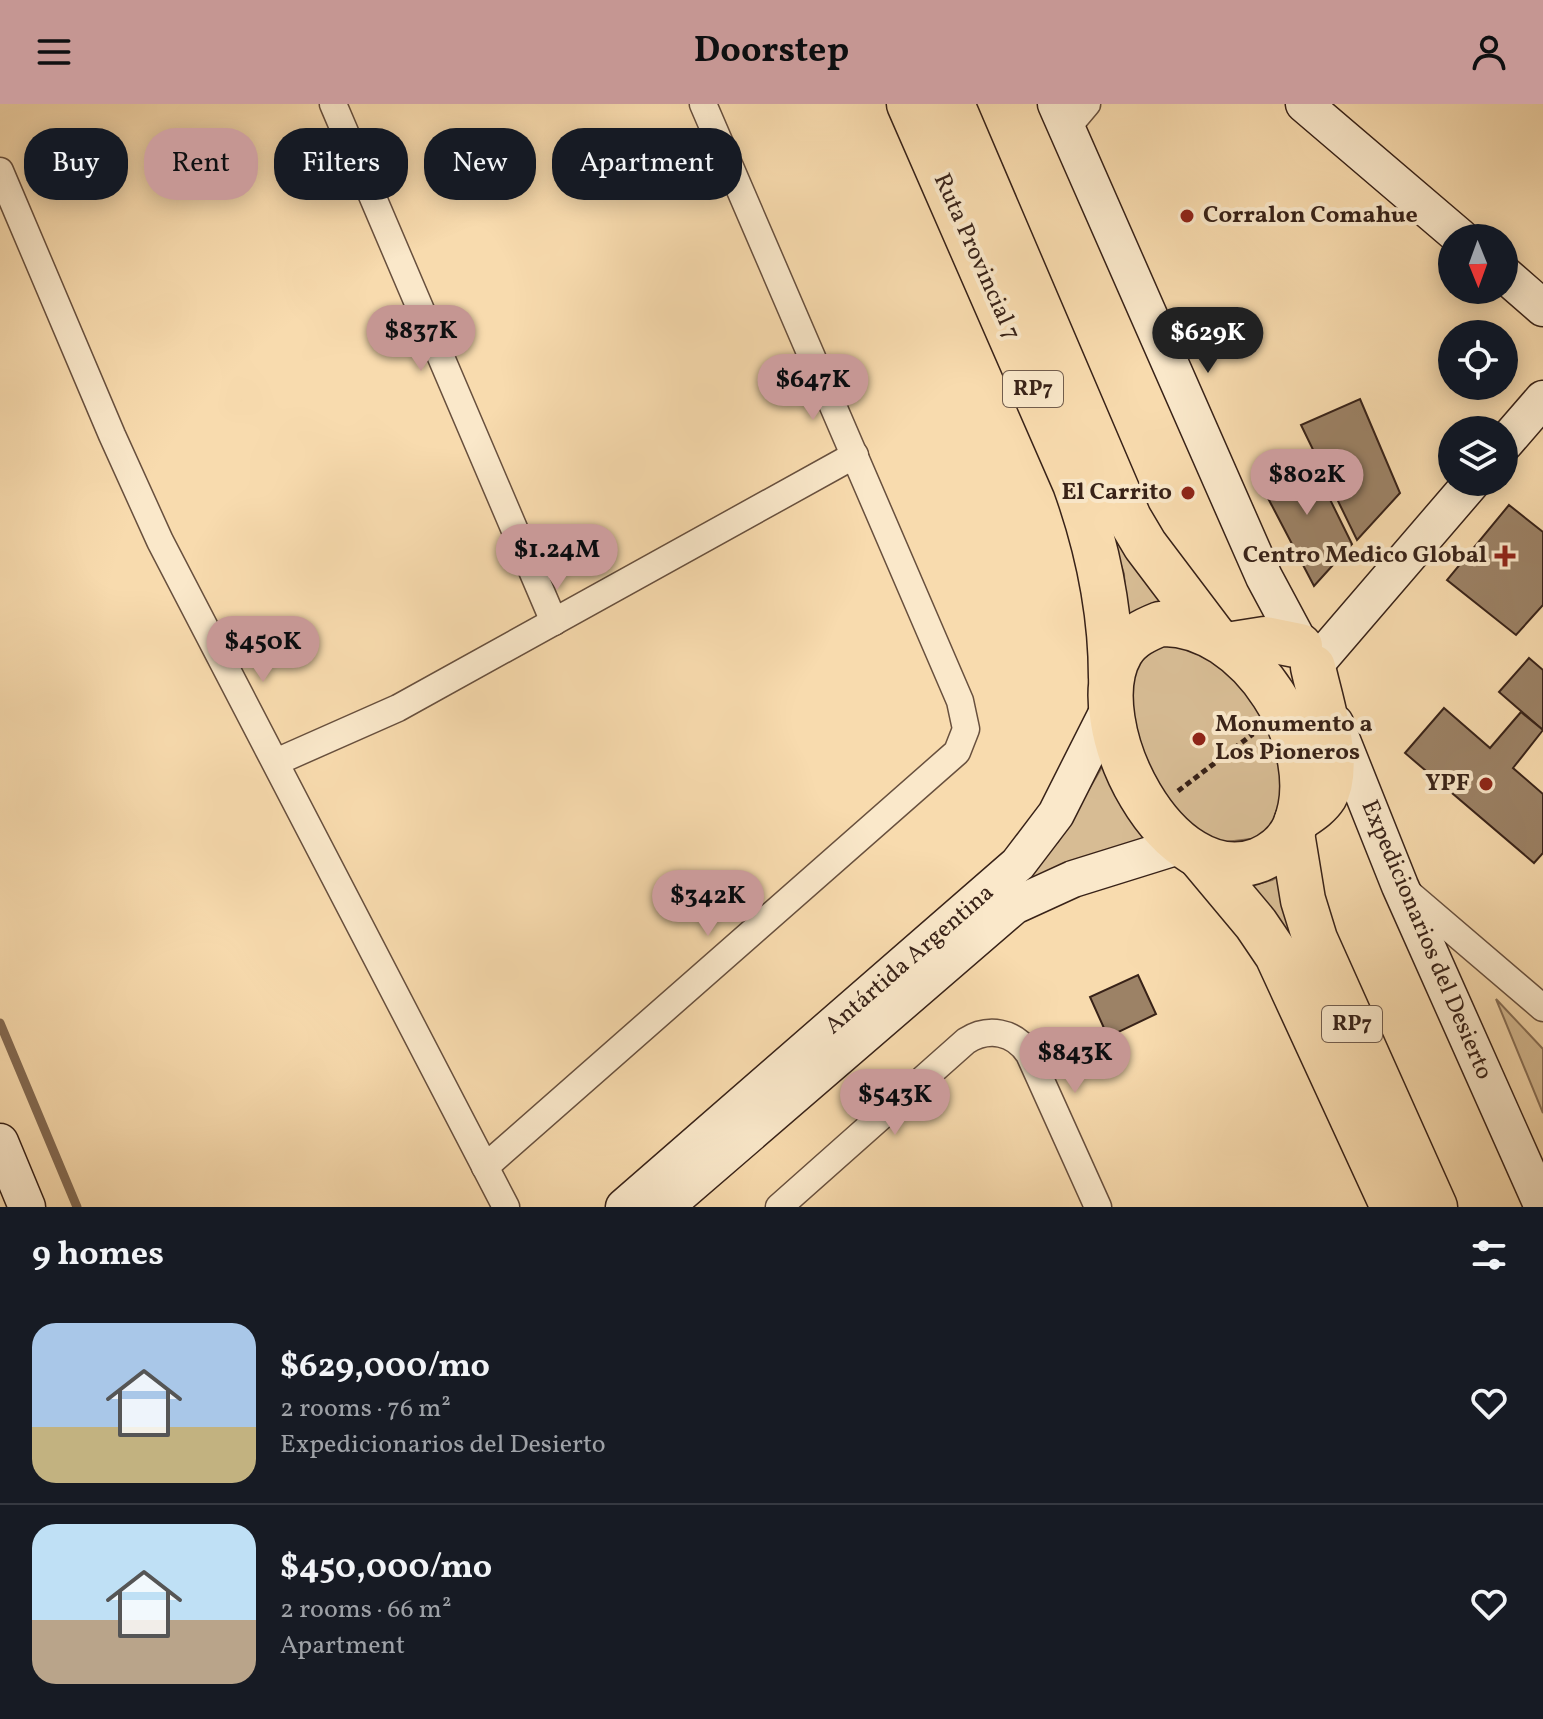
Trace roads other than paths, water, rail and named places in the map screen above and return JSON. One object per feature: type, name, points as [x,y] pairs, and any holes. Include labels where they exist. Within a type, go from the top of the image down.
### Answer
[{"type":"highway","name":"Ruta Provincial 7","points":[[909,104],[1075,484],[1090,526],[1101,565],[1107,606],[1111,696]]},
{"type":"highway","name":"Ruta Provincial 7","points":[[952,104],[1129,518],[1220,640]]},
{"type":"highway","name":"RP7","points":[[1393,1207],[1277,955],[1256,924],[1152,812],[1129,773],[1117,738],[1111,696],[1114,667],[1122,650],[1144,630],[1160,624],[1193,626],[1220,640],[1254,668],[1283,713],[1298,760],[1300,801],[1294,827],[1303,900],[1315,939],[1435,1207]]},
{"type":"highway","points":[[1191,851],[1214,864],[1249,864],[1277,850],[1294,827],[1322,800],[1331,776],[1325,720],[1306,657],[1265,639],[1220,640]]},
{"type":"main road","points":[[1304,104],[1445,224]]},
{"type":"main road","name":"Expedicionarios del Desierto","points":[[1070,112],[1264,577],[1306,657],[1400,886],[1543,1207]]},
{"type":"main road","points":[[1518,286],[1543,308]]},
{"type":"main road","points":[[1518,428],[1543,399]]},
{"type":"main road","points":[[1306,657],[1459,496]]},
{"type":"main road","name":"Antártida Argentina","points":[[624,1207],[1018,864],[1056,814],[1111,696]]},
{"type":"main road","name":"Antártida Argentina","points":[[665,1207],[1014,906],[1073,879],[1191,851]]},
{"type":"main road","points":[[0,1142],[27,1207]]},
{"type":"street","points":[[333,104],[554,622]]},
{"type":"street","points":[[485,1167],[957,752],[966,729],[960,701],[703,104]]},
{"type":"street","points":[[0,171],[135,489],[506,1207]]},
{"type":"street","points":[[276,762],[398,708],[855,455]]},
{"type":"street","points":[[1400,886],[1543,1008]]},
{"type":"street","points":[[779,1207],[966,1041],[987,1032],[1014,1038],[1029,1054],[1098,1207]]},
{"type":"waterway","points":[[0,1023],[77,1207]]},
{"type":"place","name":"Corralon Comahue","points":[[1187,216]]},
{"type":"place","name":"El Carrito","points":[[1188,493]]},
{"type":"place","name":"Centro Medico Global","points":[[1505,556]]},
{"type":"place","name":"Monumento a Los Pioneros","points":[[1199,739]]},
{"type":"place","name":"YPF","points":[[1486,784]]}]
